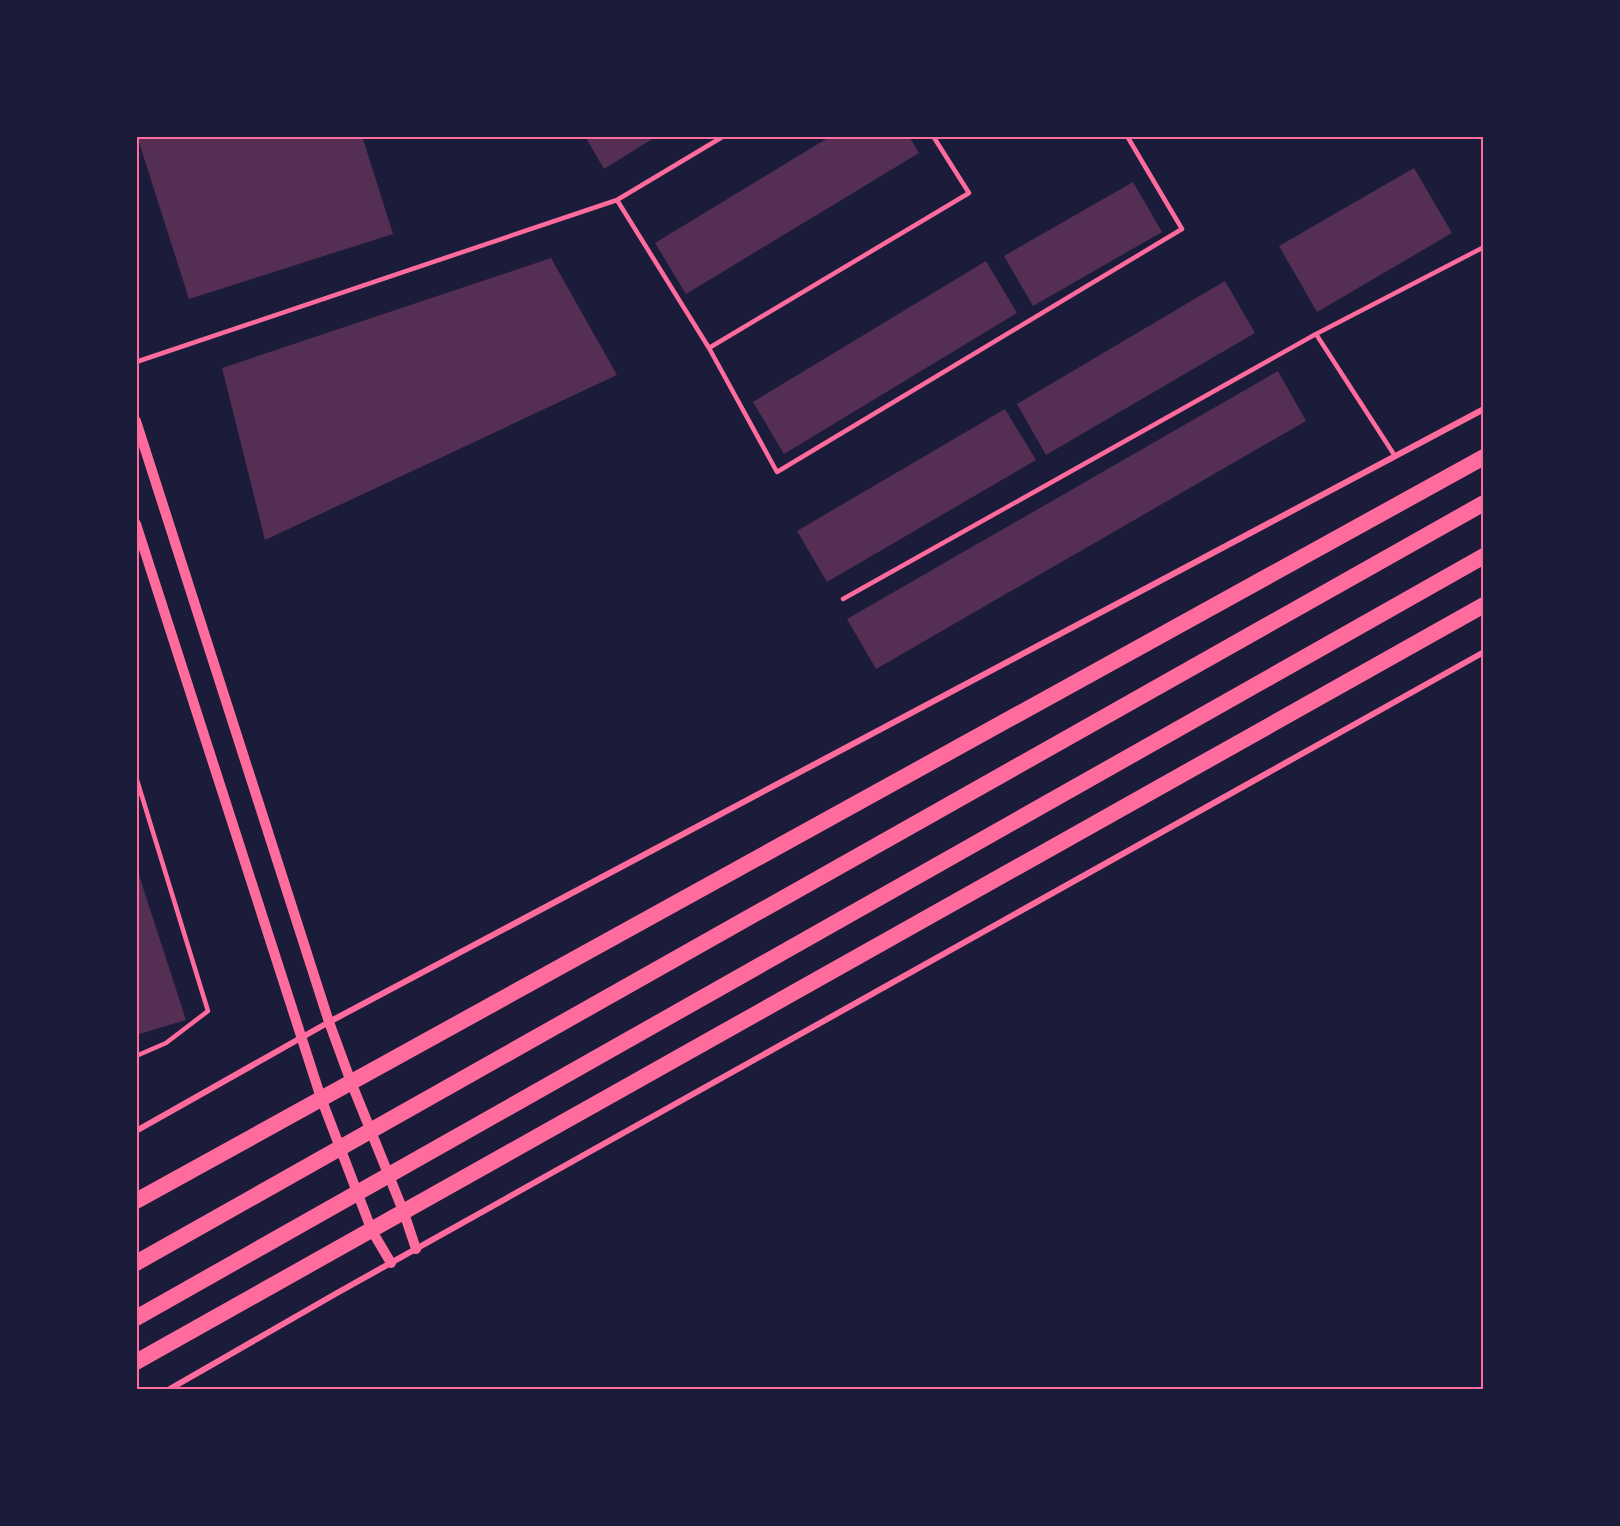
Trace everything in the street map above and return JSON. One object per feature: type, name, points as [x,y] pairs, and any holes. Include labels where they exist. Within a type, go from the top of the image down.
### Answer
[{"type":"highway","points":[[136,1201],[1484,457]]},
{"type":"highway","points":[[136,1263],[1484,503]]},
{"type":"highway","points":[[136,1318],[1484,556]]},
{"type":"highway","points":[[136,1362],[1484,605]]},
{"type":"street","points":[[136,1131],[329,1022],[1484,409]]},
{"type":"street","points":[[136,421],[329,1022],[417,1249]]},
{"type":"street","points":[[136,524],[321,1098],[372,1231],[392,1263]]},
{"type":"street","points":[[168,1389],[1484,652]]},
{"type":"lane","points":[[136,362],[617,200],[724,136]]},
{"type":"lane","points":[[709,348],[969,193],[933,136]]},
{"type":"lane","points":[[617,200],[709,348],[777,472],[1182,229],[1126,136]]},
{"type":"lane","points":[[843,599],[1316,334],[1484,247]]},
{"type":"lane","points":[[1316,334],[1395,456]]},
{"type":"lane","points":[[136,777],[208,1011],[166,1043],[136,1056]]},
{"type":"building","points":[[137,136],[362,136],[393,234],[189,299]]},
{"type":"building","points":[[585,136],[657,136],[604,169]]},
{"type":"building","points":[[831,136],[909,136],[919,153],[686,294],[655,243]]},
{"type":"building","points":[[1414,168],[1452,233],[1317,312],[1279,246]]},
{"type":"building","points":[[1133,182],[1162,232],[1033,306],[1004,256]]},
{"type":"building","points":[[551,258],[617,375],[265,540],[222,368]]},
{"type":"building","points":[[986,261],[1017,313],[784,454],[753,402]]},
{"type":"building","points":[[1225,281],[1255,333],[1046,455],[1017,404]]},
{"type":"building","points":[[1278,371],[1306,421],[876,669],[847,619]]},
{"type":"building","points":[[1005,409],[1036,460],[827,582],[797,531]]},
{"type":"building","points":[[136,866],[186,1020],[136,1035]]}]
